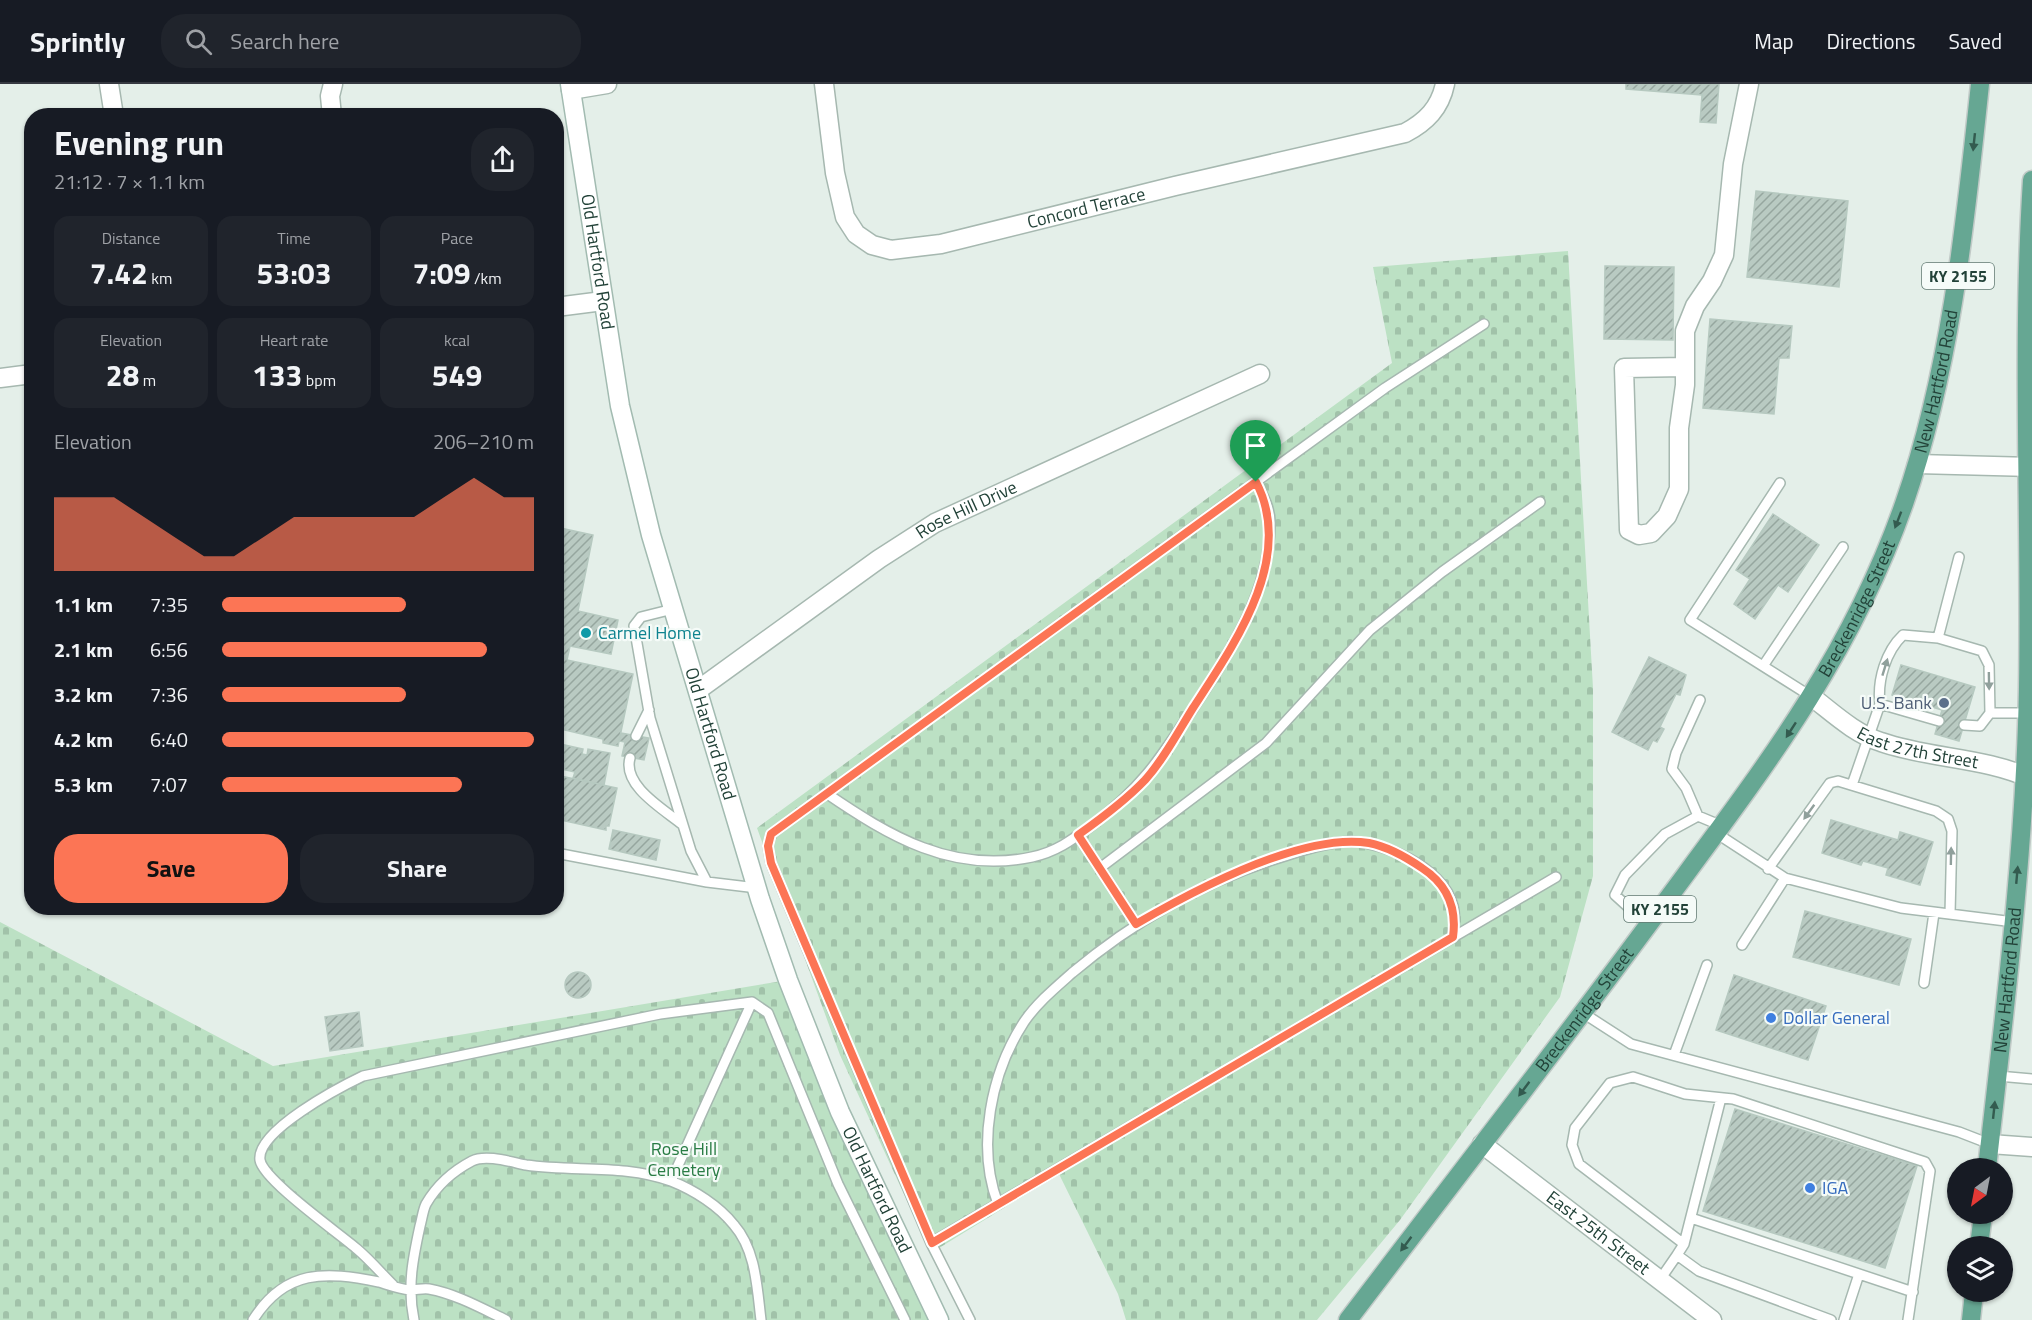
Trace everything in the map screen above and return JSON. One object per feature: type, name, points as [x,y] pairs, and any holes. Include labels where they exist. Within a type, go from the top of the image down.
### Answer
[{"type":"main road","name":"New Hartford Road","points":[[1917,464],[1937,393],[1952,319],[1980,84]]},
{"type":"main road","name":"New Hartford Road","points":[[1988,1158],[2029,777],[2027,713],[2030,579],[2029,223],[2032,180]]},
{"type":"main road","name":"Breckenridge Street","points":[[1348,1320],[1583,1013],[1779,748],[1812,698],[1874,578],[1917,464]]},
{"type":"main road","points":[[1971,1320],[1973,1302]]},
{"type":"street","points":[[109,84],[113,108]]},
{"type":"street","points":[[331,108],[330,96],[333,84]]},
{"type":"street","points":[[570,87],[608,84]]},
{"type":"street","name":"Concord Terrace","points":[[824,84],[836,180],[845,218],[856,234],[872,245],[891,250],[941,244],[1175,186],[1405,134],[1421,125],[1434,112],[1445,84]]},
{"type":"street","points":[[1685,367],[1624,368],[1629,530],[1639,535],[1651,533],[1667,516],[1679,489],[1679,428],[1685,367],[1685,331],[1695,306],[1712,281],[1724,255],[1733,164],[1749,84]]},
{"type":"street","name":"Old Hartford Road","points":[[570,87],[630,458],[673,609],[757,888],[809,1038],[880,1198],[939,1320]]},
{"type":"street","points":[[564,306],[603,301]]},
{"type":"street","name":"Rose Hill Drive","points":[[698,690],[879,559],[935,524],[1260,374]]},
{"type":"street","points":[[0,378],[24,375]]},
{"type":"street","points":[[1917,464],[2029,467]]},
{"type":"street","name":"East 27th Street","points":[[1812,698],[1870,737],[1929,755],[1998,766],[2029,777]]},
{"type":"street","name":"East 25th Street","points":[[1482,1144],[1703,1317]]},
{"type":"street","points":[[1990,1144],[2032,1147]]},
{"type":"lane","points":[[970,1320],[932,1243],[771,863],[768,846],[771,834],[1385,388],[1484,324]]},
{"type":"lane","points":[[826,793],[902,841],[938,854],[987,861],[1031,857],[1060,848],[1078,835],[1122,803],[1147,777],[1175,738],[1245,627],[1260,586],[1270,523],[1265,498],[1256,482]]},
{"type":"lane","points":[[1780,483],[1690,620],[1812,698]]},
{"type":"lane","points":[[1100,868],[1266,742],[1370,630],[1393,610],[1540,502]]},
{"type":"lane","points":[[1762,666],[1843,547]]},
{"type":"lane","points":[[1938,638],[1959,556]]},
{"type":"lane","points":[[673,609],[641,617],[634,626],[649,710],[691,851],[707,882]]},
{"type":"lane","points":[[1851,785],[1880,704],[1879,693],[1884,666],[1894,643],[1903,635],[1938,638],[1982,651],[1989,664],[1990,713],[1980,726],[1964,725]]},
{"type":"lane","points":[[1700,700],[1676,753],[1672,770],[1686,788],[1698,816],[1768,869],[1785,878],[1902,908],[2014,922]]},
{"type":"lane","points":[[1880,704],[1939,721]]},
{"type":"lane","points":[[636,736],[649,710]]},
{"type":"lane","points":[[1990,713],[2027,713]]},
{"type":"lane","points":[[630,758],[629,774],[642,791],[683,825]]},
{"type":"lane","points":[[1768,869],[1830,783],[1838,781],[1936,811],[1948,819],[1952,831],[1950,914]]},
{"type":"lane","points":[[1648,925],[1615,895],[1625,875],[1665,834],[1698,816]]},
{"type":"lane","points":[[1078,835],[1136,924]]},
{"type":"lane","points":[[998,1204],[988,1172],[988,1128],[997,1085],[1012,1045],[1024,1022],[1038,1005],[1095,954],[1136,924],[1204,886],[1256,864],[1343,841],[1388,848],[1431,873],[1446,891],[1453,905],[1453,937]]},
{"type":"lane","points":[[564,855],[707,882],[757,888]]},
{"type":"lane","points":[[932,1243],[1556,877]]},
{"type":"lane","points":[[1742,945],[1785,878]]},
{"type":"lane","points":[[1924,982],[1934,912]]},
{"type":"lane","points":[[1674,1055],[1707,965]]},
{"type":"lane","points":[[671,1181],[752,1002]]},
{"type":"lane","points":[[393,1285],[359,1250],[297,1202],[265,1171],[260,1160],[263,1147],[280,1128],[326,1095],[363,1076],[660,1014],[752,1002],[768,1013],[837,1184],[905,1320]]},
{"type":"lane","points":[[1583,1013],[1631,1044],[1959,1132],[1990,1144]]},
{"type":"lane","points":[[1998,1076],[2032,1079]]},
{"type":"lane","points":[[1684,1244],[1579,1164],[1572,1145],[1575,1128],[1610,1083],[1634,1077],[1685,1094],[1733,1099],[1925,1162],[1930,1171],[1908,1320]]},
{"type":"lane","points":[[1659,1281],[1684,1244],[1721,1098]]},
{"type":"lane","points":[[414,1320],[410,1290],[412,1261],[425,1205],[446,1178],[475,1160],[496,1160],[551,1168],[619,1171],[671,1181],[713,1205],[735,1225],[749,1250],[760,1320]]},
{"type":"lane","points":[[1691,1218],[1913,1292]]},
{"type":"lane","points":[[1677,1255],[1699,1271],[1831,1320]]},
{"type":"lane","points":[[256,1317],[273,1294],[287,1284],[312,1276],[335,1274],[410,1290],[426,1288],[451,1294],[506,1320]]},
{"type":"lane","points":[[1844,1320],[1859,1274]]},
{"type":"green space","points":[[1568,251],[1593,688],[1593,876],[1560,997],[1400,1220],[1317,1320],[1126,1320],[1118,1294],[1059,1174],[931,1253],[840,1055],[757,828],[1392,363],[1373,267]]},
{"type":"green space","name":"Rose Hill Cemetery","points":[[0,922],[273,1066],[788,980],[939,1320],[0,1320]]},
{"type":"building","points":[[1626,84],[1719,84],[1716,123],[1700,122],[1702,95],[1626,89]]},
{"type":"building","points":[[1756,191],[1848,201],[1839,287],[1747,277]]},
{"type":"building","points":[[1605,266],[1674,267],[1673,340],[1604,339]]},
{"type":"building","points":[[1710,319],[1792,326],[1789,358],[1779,358],[1774,414],[1703,408]]},
{"type":"building","points":[[1773,514],[1819,545],[1788,592],[1778,585],[1755,619],[1734,604],[1750,579],[1736,570]]},
{"type":"building","name":"Carmel Home","points":[[564,529],[593,535],[578,611],[618,620],[611,654],[570,646],[567,660],[633,674],[618,746],[603,743],[603,739],[564,730]]},
{"type":"building","points":[[1649,657],[1686,675],[1680,695],[1676,694],[1660,727],[1664,729],[1657,742],[1653,740],[1648,750],[1612,732]]},
{"type":"building","name":"U.S. Bank","points":[[1901,665],[1975,687],[1959,741],[1935,734],[1942,710],[1892,695]]},
{"type":"building","points":[[621,733],[649,738],[644,760],[622,756],[625,742],[619,741]]},
{"type":"building","points":[[564,745],[583,749],[582,754],[587,755],[588,749],[610,753],[604,785],[573,778],[575,772],[564,770]]},
{"type":"building","points":[[564,777],[617,788],[609,826],[606,826],[606,830],[564,821]]},
{"type":"building","points":[[1831,820],[1898,840],[1900,832],[1933,842],[1920,885],[1886,875],[1888,868],[1863,861],[1861,865],[1822,853]]},
{"type":"building","points":[[613,830],[660,840],[656,860],[609,849]]},
{"type":"building","points":[[1805,911],[1911,939],[1899,985],[1793,957]]},
{"type":"building","points":[[578,972],[587,976],[591,985],[587,994],[578,998],[569,994],[565,985],[569,976]]},
{"type":"building","name":"Dollar General","points":[[1734,975],[1826,1006],[1808,1060],[1716,1030]]},
{"type":"building","points":[[359,1012],[363,1046],[330,1051],[325,1017]]},
{"type":"building","name":"IGA","points":[[1735,1109],[1917,1166],[1885,1268],[1703,1211]]},
{"type":"place","name":"Carmel Home","points":[[586,633]]},
{"type":"place","name":"U.S. Bank","points":[[1944,703]]},
{"type":"place","name":"Dollar General","points":[[1771,1018]]},
{"type":"place","name":"IGA","points":[[1810,1188]]},
{"type":"route","points":[[1256,482],[1265,498],[1270,523],[1260,586],[1245,627],[1175,738],[1147,777],[1122,803],[1078,835],[1136,924],[1204,886],[1256,864],[1343,841],[1369,843],[1388,848],[1431,873],[1446,891],[1453,905],[1455,924],[1453,937],[932,1243],[771,863],[768,846],[771,834],[783,823],[1256,482]]}]
